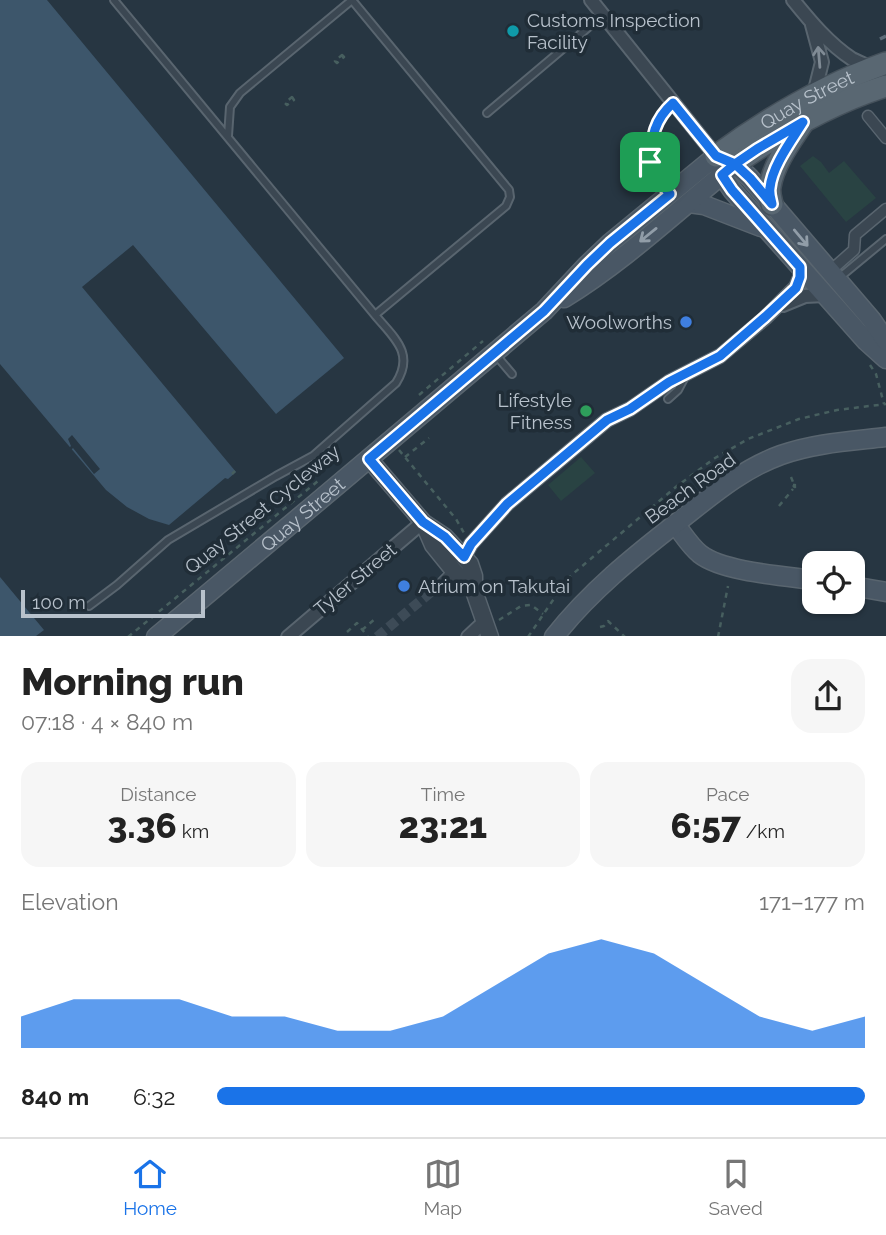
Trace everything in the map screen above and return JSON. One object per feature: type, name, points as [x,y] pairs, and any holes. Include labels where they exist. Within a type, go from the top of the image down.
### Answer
[{"type":"main road","name":"Quay Street","points":[[544,311],[586,285],[689,203],[724,165],[749,131],[814,94],[879,65]]},
{"type":"main road","name":"Quay Street","points":[[165,634],[544,311],[610,243],[670,194],[848,99],[886,86]]},
{"type":"main road","points":[[772,204],[772,179],[803,122]]},
{"type":"main road","points":[[724,165],[750,178],[871,319],[886,341]]},
{"type":"main road","points":[[724,165],[732,190],[866,341],[878,362]]},
{"type":"main road","points":[[689,203],[704,205],[765,228]]},
{"type":"main road","name":"Beach Road","points":[[548,630],[577,610],[615,573],[675,524],[743,473],[783,454],[886,437]]},
{"type":"main road","points":[[675,524],[697,551],[708,559],[732,567],[802,578]]},
{"type":"main road","points":[[865,588],[886,592]]},
{"type":"street","points":[[591,0],[724,165]]},
{"type":"street","points":[[793,0],[811,22],[854,60],[879,65]]},
{"type":"street","points":[[811,22],[822,62],[814,94]]},
{"type":"street","points":[[868,116],[886,138]]},
{"type":"street","points":[[833,276],[854,250],[855,234],[886,209]]},
{"type":"street","points":[[464,557],[471,544],[507,504],[612,416],[630,409],[655,390],[720,356],[777,307],[796,288],[800,267]]},
{"type":"street","points":[[777,307],[805,296],[825,295]]},
{"type":"street","points":[[369,459],[423,522],[445,537],[472,570],[474,591],[491,626],[468,636]]},
{"type":"street","points":[[423,522],[448,576],[474,591]]},
{"type":"street","name":"Tyler Street","points":[[288,636],[423,522]]},
{"type":"lane","points":[[89,606],[168,540],[313,456],[396,383],[403,372],[405,357],[375,315],[114,0]]},
{"type":"lane","points":[[228,136],[230,107],[240,93],[352,0],[509,190],[510,197],[506,206],[375,315]]},
{"type":"lane","points":[[487,113],[603,15]]},
{"type":"lane","points":[[670,194],[654,175],[650,162],[659,119],[673,103]]},
{"type":"lane","points":[[833,276],[886,239]]},
{"type":"lane","points":[[494,353],[512,374]]},
{"type":"lane","points":[[667,399],[678,390],[686,373]]},
{"type":"path","points":[[528,636],[568,578],[677,486],[715,458],[748,439],[799,419],[837,410],[885,404],[876,374],[878,362]]},
{"type":"path","points":[[405,457],[429,438]]},
{"type":"path","points":[[401,453],[456,519],[466,538]]},
{"type":"path","points":[[779,506],[795,487],[791,477]]},
{"type":"path","name":"Quay Street Cycleway","points":[[128,636],[319,480]]},
{"type":"path","points":[[718,636],[728,586]]},
{"type":"path","points":[[491,626],[521,606],[531,605],[542,614],[548,630]]},
{"type":"path","points":[[362,630],[375,619]]},
{"type":"path","points":[[600,627],[608,621],[625,636]]},
{"type":"path","points":[[347,632],[357,623],[368,636]]},
{"type":"green space","points":[[813,156],[829,173],[844,161],[876,198],[846,222],[800,166]]},
{"type":"green space","points":[[581,457],[595,473],[561,501],[548,485]]},
{"type":"water","points":[[0,0],[47,0],[344,358],[276,414],[133,245],[82,287],[236,472],[228,479],[225,478],[169,525],[149,519],[127,507],[106,490],[0,364]]},
{"type":"water","points":[[0,577],[44,630],[36,636],[0,636]]},
{"type":"pier","points":[[72,435],[100,469],[94,474],[73,448],[69,448],[71,446],[68,439]]},
{"type":"tunnel","points":[[378,636],[443,582]]},
{"type":"railway","points":[[880,39],[886,36]]},
{"type":"place","name":"Customs Inspection Facility","points":[[513,31]]},
{"type":"place","name":"Woolworths","points":[[686,322]]},
{"type":"place","name":"Lifestyle Fitness","points":[[586,411]]},
{"type":"place","name":"Atrium on Takutai","points":[[404,586]]},
{"type":"route","points":[[650,162],[654,175],[670,194],[610,243],[544,311],[369,459],[423,522],[445,537],[464,557],[471,544],[507,504],[612,416],[630,409],[655,390],[720,356],[777,307],[799,282],[800,267],[722,175],[735,164],[772,204],[772,179],[803,122],[735,164],[716,156],[673,103],[659,119],[650,162]]}]
